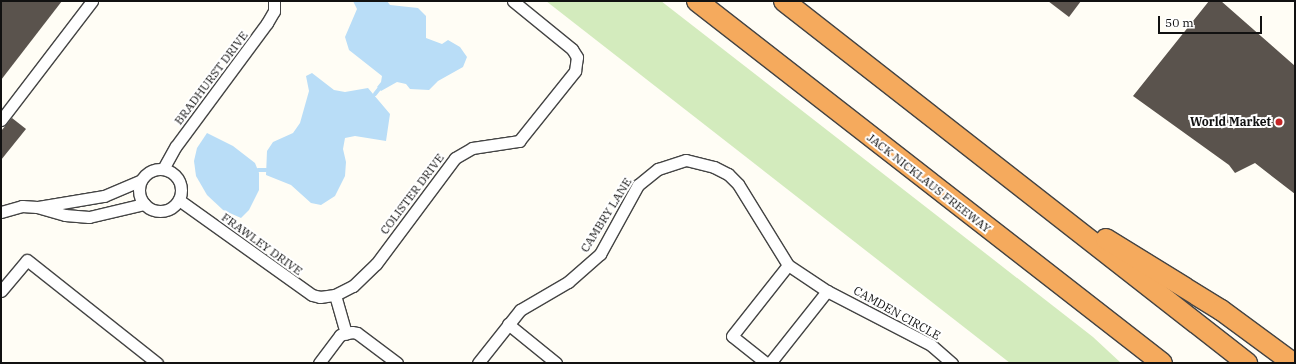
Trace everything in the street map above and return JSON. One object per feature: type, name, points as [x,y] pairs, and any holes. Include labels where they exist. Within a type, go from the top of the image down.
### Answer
[{"type":"highway","name":"JACK NICKLAUS FREEWAY","points":[[697,1],[1162,363]]},
{"type":"highway","points":[[784,1],[1247,363]]},
{"type":"highway","points":[[1012,180],[1221,310],[1293,363]]},
{"type":"street","points":[[1,120],[92,1]]},
{"type":"street","name":"BRADHURST DRIVE","points":[[163,169],[176,146],[267,24],[274,11],[274,1]]},
{"type":"street","name":"COLISTER DRIVE","points":[[335,295],[366,276],[455,158],[472,148],[519,141],[525,136],[575,71],[577,57],[564,40],[513,1]]},
{"type":"street","name":"CAMBRY LANE","points":[[478,363],[520,310],[568,282],[585,270],[600,254],[638,185],[658,169],[686,160],[714,167],[733,179],[788,265],[827,291]]},
{"type":"street","points":[[37,207],[104,196],[140,181],[150,171],[163,169],[172,173],[179,181],[181,190],[179,200],[174,205],[162,211],[149,208],[144,204],[138,189],[140,181]]},
{"type":"street","name":"FRAWLEY DRIVE","points":[[179,200],[304,290],[320,297],[335,295]]},
{"type":"street","points":[[1,212],[22,206],[37,207],[65,215],[89,217],[144,204]]},
{"type":"street","points":[[1,291],[27,260],[157,363]]},
{"type":"street","points":[[766,363],[732,336],[788,265]]},
{"type":"street","points":[[770,363],[827,291]]},
{"type":"street","name":"CAMDEN CIRCLE","points":[[827,291],[931,345],[952,363]]},
{"type":"street","points":[[335,295],[346,333]]},
{"type":"street","points":[[508,324],[556,363]]},
{"type":"street","points":[[319,363],[336,340],[346,333],[357,333],[397,363]]},
{"type":"green space","points":[[546,1],[661,1],[1093,337],[1121,363],[1010,363]]},
{"type":"water","points":[[353,1],[387,1],[390,5],[418,8],[426,16],[426,38],[442,44],[448,40],[460,47],[467,57],[463,67],[438,81],[429,90],[410,89],[406,84],[397,82],[381,91],[377,87],[381,82],[382,76],[349,50],[345,37],[357,9]]},
{"type":"water","points":[[312,73],[334,90],[345,92],[368,88],[390,114],[386,141],[355,136],[345,138],[343,149],[346,162],[345,176],[335,196],[321,205],[311,203],[291,185],[266,175],[267,151],[273,142],[293,133],[300,123],[309,91],[306,76]]},
{"type":"water","points":[[207,133],[233,146],[255,163],[259,173],[259,190],[249,210],[241,218],[223,210],[207,195],[196,176],[194,161],[197,148]]},
{"type":"building","points":[[1,1],[62,1],[1,80]]},
{"type":"building","points":[[1048,1],[1081,1],[1069,17]]},
{"type":"building","points":[[1209,1],[1221,1],[1295,66],[1295,194],[1255,163],[1235,173],[1229,165],[1133,96]]},
{"type":"building","points":[[12,118],[26,129],[1,160],[1,131]]},
{"type":"waterway","points":[[375,94],[379,89]]},
{"type":"waterway","points":[[258,170],[266,170]]},
{"type":"place","name":"World Market","points":[[1279,122]]}]
